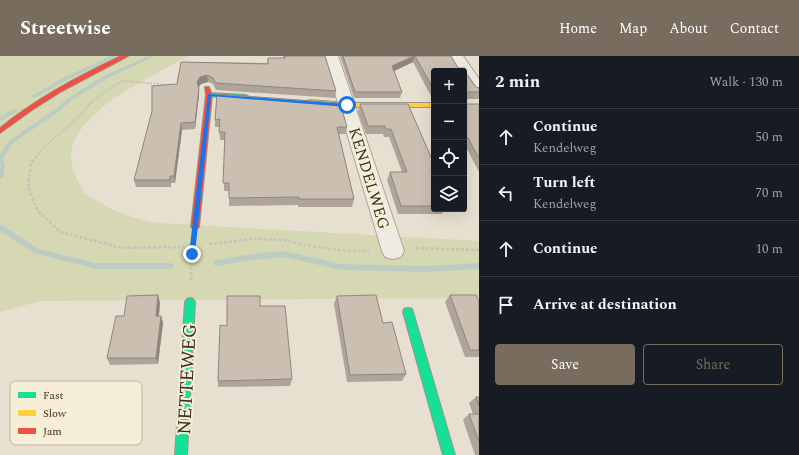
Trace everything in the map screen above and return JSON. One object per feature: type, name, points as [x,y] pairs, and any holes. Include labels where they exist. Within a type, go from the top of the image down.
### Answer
[{"type":"street","points":[[0,131],[27,109],[50,94],[125,56]]},
{"type":"street","points":[[331,56],[347,105]]},
{"type":"street","points":[[456,56],[479,90]]},
{"type":"street","points":[[195,227],[208,91],[255,98]]},
{"type":"street","name":"KENDELWEG","points":[[301,102],[347,105],[431,105]]},
{"type":"street","name":"KENDELWEG","points":[[347,105],[393,251]]},
{"type":"street","name":"NETTEWEG","points":[[181,455],[190,302]]},
{"type":"street","points":[[408,312],[449,455]]},
{"type":"path","points":[[123,81],[208,91]]},
{"type":"path","points":[[190,302],[192,246],[195,227]]},
{"type":"green space","points":[[0,56],[187,56],[127,90],[106,105],[87,122],[75,140],[71,160],[81,188],[85,194],[110,209],[141,220],[158,223],[479,241],[479,298],[40,301],[0,312]]},
{"type":"building","points":[[285,56],[325,56],[336,91],[216,83],[213,78],[207,75],[200,77],[197,82],[199,88],[195,122],[181,123],[174,176],[170,176],[170,180],[134,180],[152,111],[152,86],[177,84],[181,62],[268,64],[268,58],[285,58]]},
{"type":"building","points":[[343,56],[414,56],[392,66],[402,92],[355,92]]},
{"type":"building","points":[[415,56],[451,56],[458,68],[431,68],[431,85]]},
{"type":"building","points":[[467,74],[476,87],[479,88],[479,92],[467,92]]},
{"type":"building","points":[[217,94],[340,103],[347,127],[337,127],[354,199],[299,199],[299,197],[229,198],[229,183],[223,183],[225,132],[219,132],[220,119],[215,120]]},
{"type":"building","points":[[360,104],[408,104],[431,157],[431,206],[401,206],[390,172],[407,172],[391,129],[386,129],[385,126],[368,126]]},
{"type":"building","points":[[467,104],[479,104],[479,158],[468,138]]},
{"type":"building","points":[[158,295],[156,316],[161,316],[156,358],[107,358],[116,316],[124,316],[127,296]]},
{"type":"building","points":[[376,295],[383,323],[392,322],[406,374],[350,375],[337,296]]},
{"type":"building","points":[[450,295],[476,295],[479,301],[479,350],[470,350]]},
{"type":"building","points":[[227,296],[260,296],[260,306],[285,306],[292,379],[218,381],[220,325],[227,326]]},
{"type":"building","points":[[476,397],[479,397],[479,406]]},
{"type":"building","points":[[469,414],[479,414],[479,442]]},
{"type":"waterway","points":[[33,97],[65,79],[114,56]]},
{"type":"waterway","points":[[0,177],[2,166],[0,159],[11,142],[56,111],[69,100],[102,79],[152,56]]},
{"type":"waterway","points":[[0,120],[15,110]]},
{"type":"waterway","points":[[0,227],[37,251],[96,266],[170,266]]},
{"type":"waterway","points":[[217,263],[252,257],[284,254],[341,267],[423,269],[479,266]]},
{"type":"traffic: fast","points":[[209,95],[246,97]]},
{"type":"traffic: fast","points":[[181,455],[190,302]]},
{"type":"traffic: fast","points":[[408,312],[449,455]]},
{"type":"traffic: slow","points":[[310,102],[347,105],[431,105]]},
{"type":"traffic: jam","points":[[0,131],[14,119],[60,89],[125,56]]},
{"type":"traffic: jam","points":[[195,227],[209,95],[207,88]]},
{"type":"route","points":[[192,254],[209,94],[347,105]]}]
